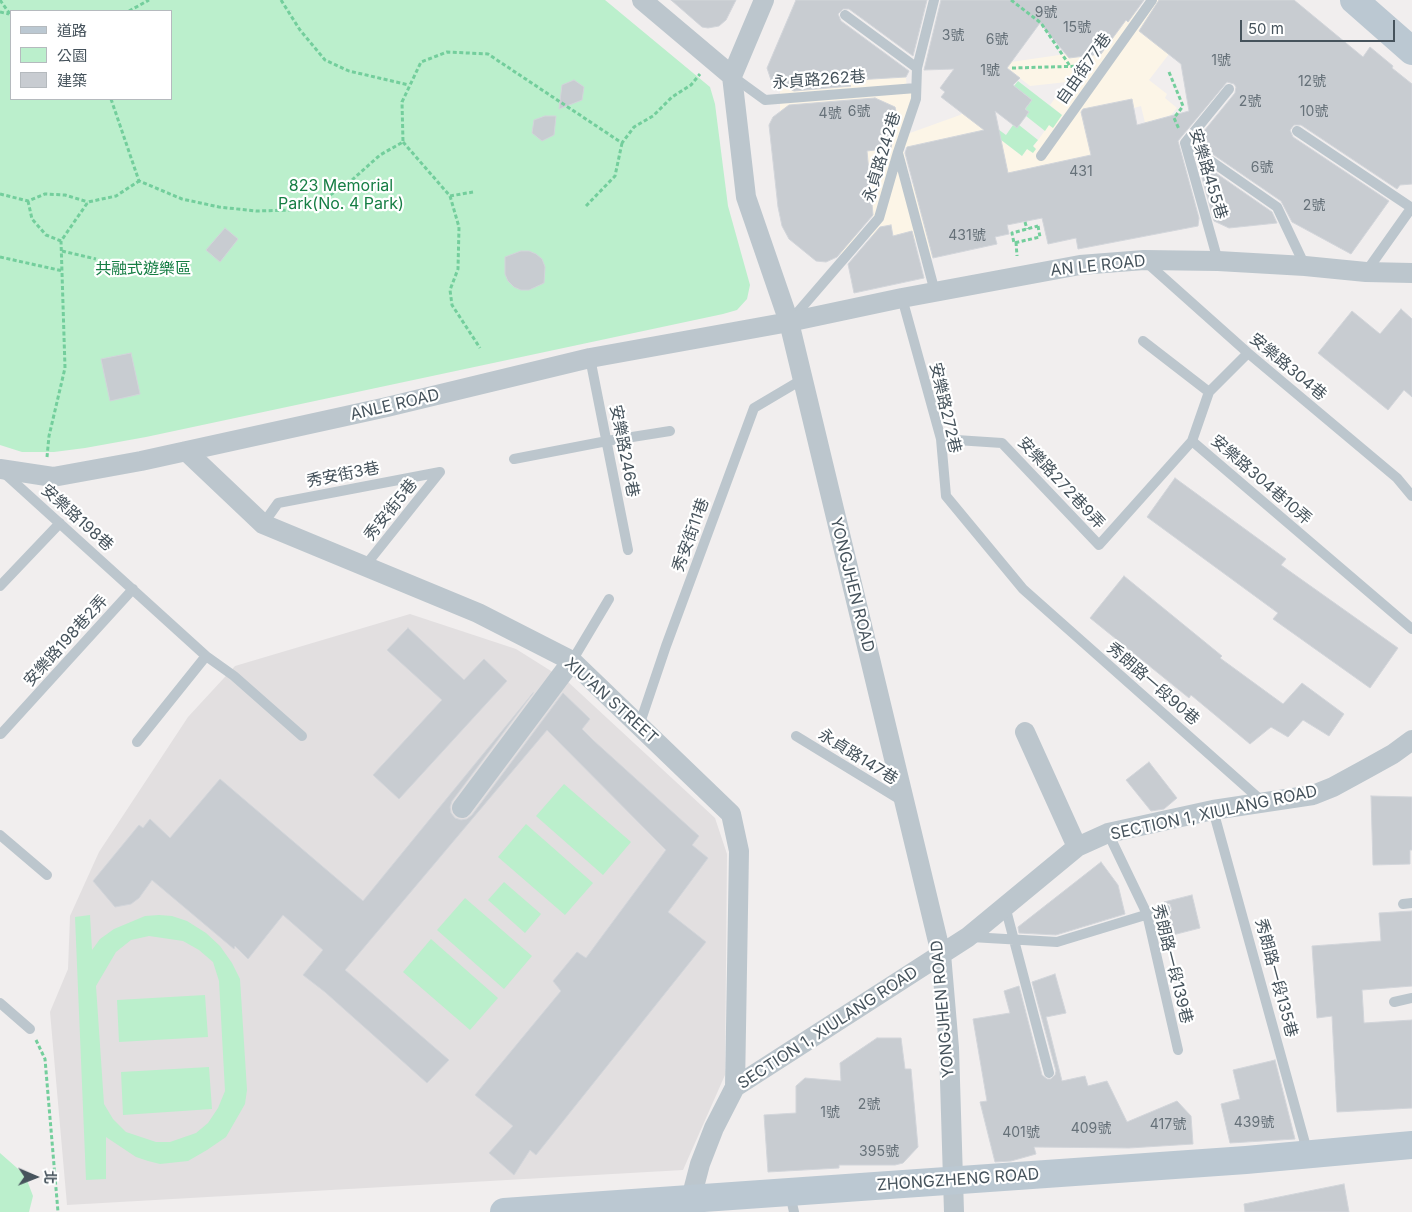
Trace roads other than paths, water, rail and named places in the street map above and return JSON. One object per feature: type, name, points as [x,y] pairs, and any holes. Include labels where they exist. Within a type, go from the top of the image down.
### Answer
[{"type":"street","points":[[642,0],[732,76]]},
{"type":"street","name":"YONGJHEN ROAD","points":[[764,0],[732,76],[746,197],[789,322],[941,954],[949,1048],[954,1212]]},
{"type":"street","points":[[1354,0],[1412,51]]},
{"type":"street","name":"AN LE ROAD","points":[[789,322],[902,298],[1080,265],[1144,260],[1218,261],[1366,272],[1412,273]]},
{"type":"street","name":"ANLE ROAD","points":[[0,470],[53,477],[186,452],[387,407],[590,358],[789,322]]},
{"type":"street","name":"XIU'AN STREET","points":[[186,452],[263,524],[478,613],[572,661],[731,814],[739,851],[734,1087]]},
{"type":"street","points":[[462,808],[572,661]]},
{"type":"street","points":[[1025,732],[1077,847]]},
{"type":"street","name":"SECTION 1, XIULANG ROAD","points":[[689,1205],[700,1164],[714,1128],[734,1087],[968,937],[1077,847],[1108,833],[1213,810],[1313,794],[1333,787],[1393,754],[1412,740]]},
{"type":"street","name":"ZHONGZHENG ROAD","points":[[504,1212],[792,1202],[953,1180],[1308,1155],[1412,1145]]},
{"type":"lane","name":"永貞路242巷","points":[[789,322],[879,218],[898,152],[916,100],[917,68],[934,0]]},
{"type":"lane","name":"自由街77巷","points":[[1041,156],[1152,0]]},
{"type":"lane","points":[[845,15],[917,68]]},
{"type":"lane","name":"永貞路262巷","points":[[732,76],[765,100],[916,88]]},
{"type":"lane","points":[[1230,89],[1185,143],[1277,207],[1305,266]]},
{"type":"lane","points":[[1297,130],[1412,207],[1366,272]]},
{"type":"lane","name":"安樂路455巷","points":[[1185,143],[1218,261]]},
{"type":"lane","points":[[898,152],[935,292]]},
{"type":"lane","name":"安樂路304巷","points":[[1144,260],[1248,353],[1397,478],[1412,496]]},
{"type":"lane","name":"安樂路272巷","points":[[902,298],[941,439],[946,496],[1023,589]]},
{"type":"lane","points":[[1143,341],[1209,392],[1248,353]]},
{"type":"lane","name":"安樂路246巷","points":[[590,358],[628,550]]},
{"type":"lane","name":"秀安街11巷","points":[[640,726],[666,646],[754,408],[802,379]]},
{"type":"lane","name":"安樂路304巷10弄","points":[[1209,392],[1192,441],[1412,629]]},
{"type":"lane","points":[[514,459],[670,431]]},
{"type":"lane","name":"安樂路272巷9弄","points":[[941,439],[1002,443],[1098,545],[1192,441]]},
{"type":"lane","name":"安樂路198巷","points":[[0,470],[206,656],[234,676],[302,736]]},
{"type":"lane","name":"秀安街3巷","points":[[263,524],[278,503],[440,472]]},
{"type":"lane","name":"秀安街5巷","points":[[365,566],[440,472]]},
{"type":"lane","points":[[0,586],[60,524]]},
{"type":"lane","name":"安樂路198巷2弄","points":[[0,734],[133,589]]},
{"type":"lane","name":"秀朗路一段90巷","points":[[1023,589],[1263,802]]},
{"type":"lane","points":[[572,661],[609,599]]},
{"type":"lane","points":[[137,742],[206,656]]},
{"type":"lane","name":"永貞路147巷","points":[[796,736],[904,803]]},
{"type":"lane","name":"秀朗路一段135巷","points":[[1213,810],[1308,1155]]},
{"type":"lane","name":"秀朗路一段139巷","points":[[1108,833],[1147,914],[1178,1050]]},
{"type":"lane","points":[[0,835],[47,874]]},
{"type":"lane","points":[[1005,906],[1049,1073]]},
{"type":"lane","points":[[968,937],[1057,942],[1165,909]]},
{"type":"lane","points":[[1394,1002],[1412,998]]},
{"type":"lane","points":[[0,1003],[30,1029]]},
{"type":"park label","name":"823 Memorial Park(No. 4 Park)","points":[[341,195]]},
{"type":"park label","name":"共融式遊樂區","points":[[143,269]]}]
